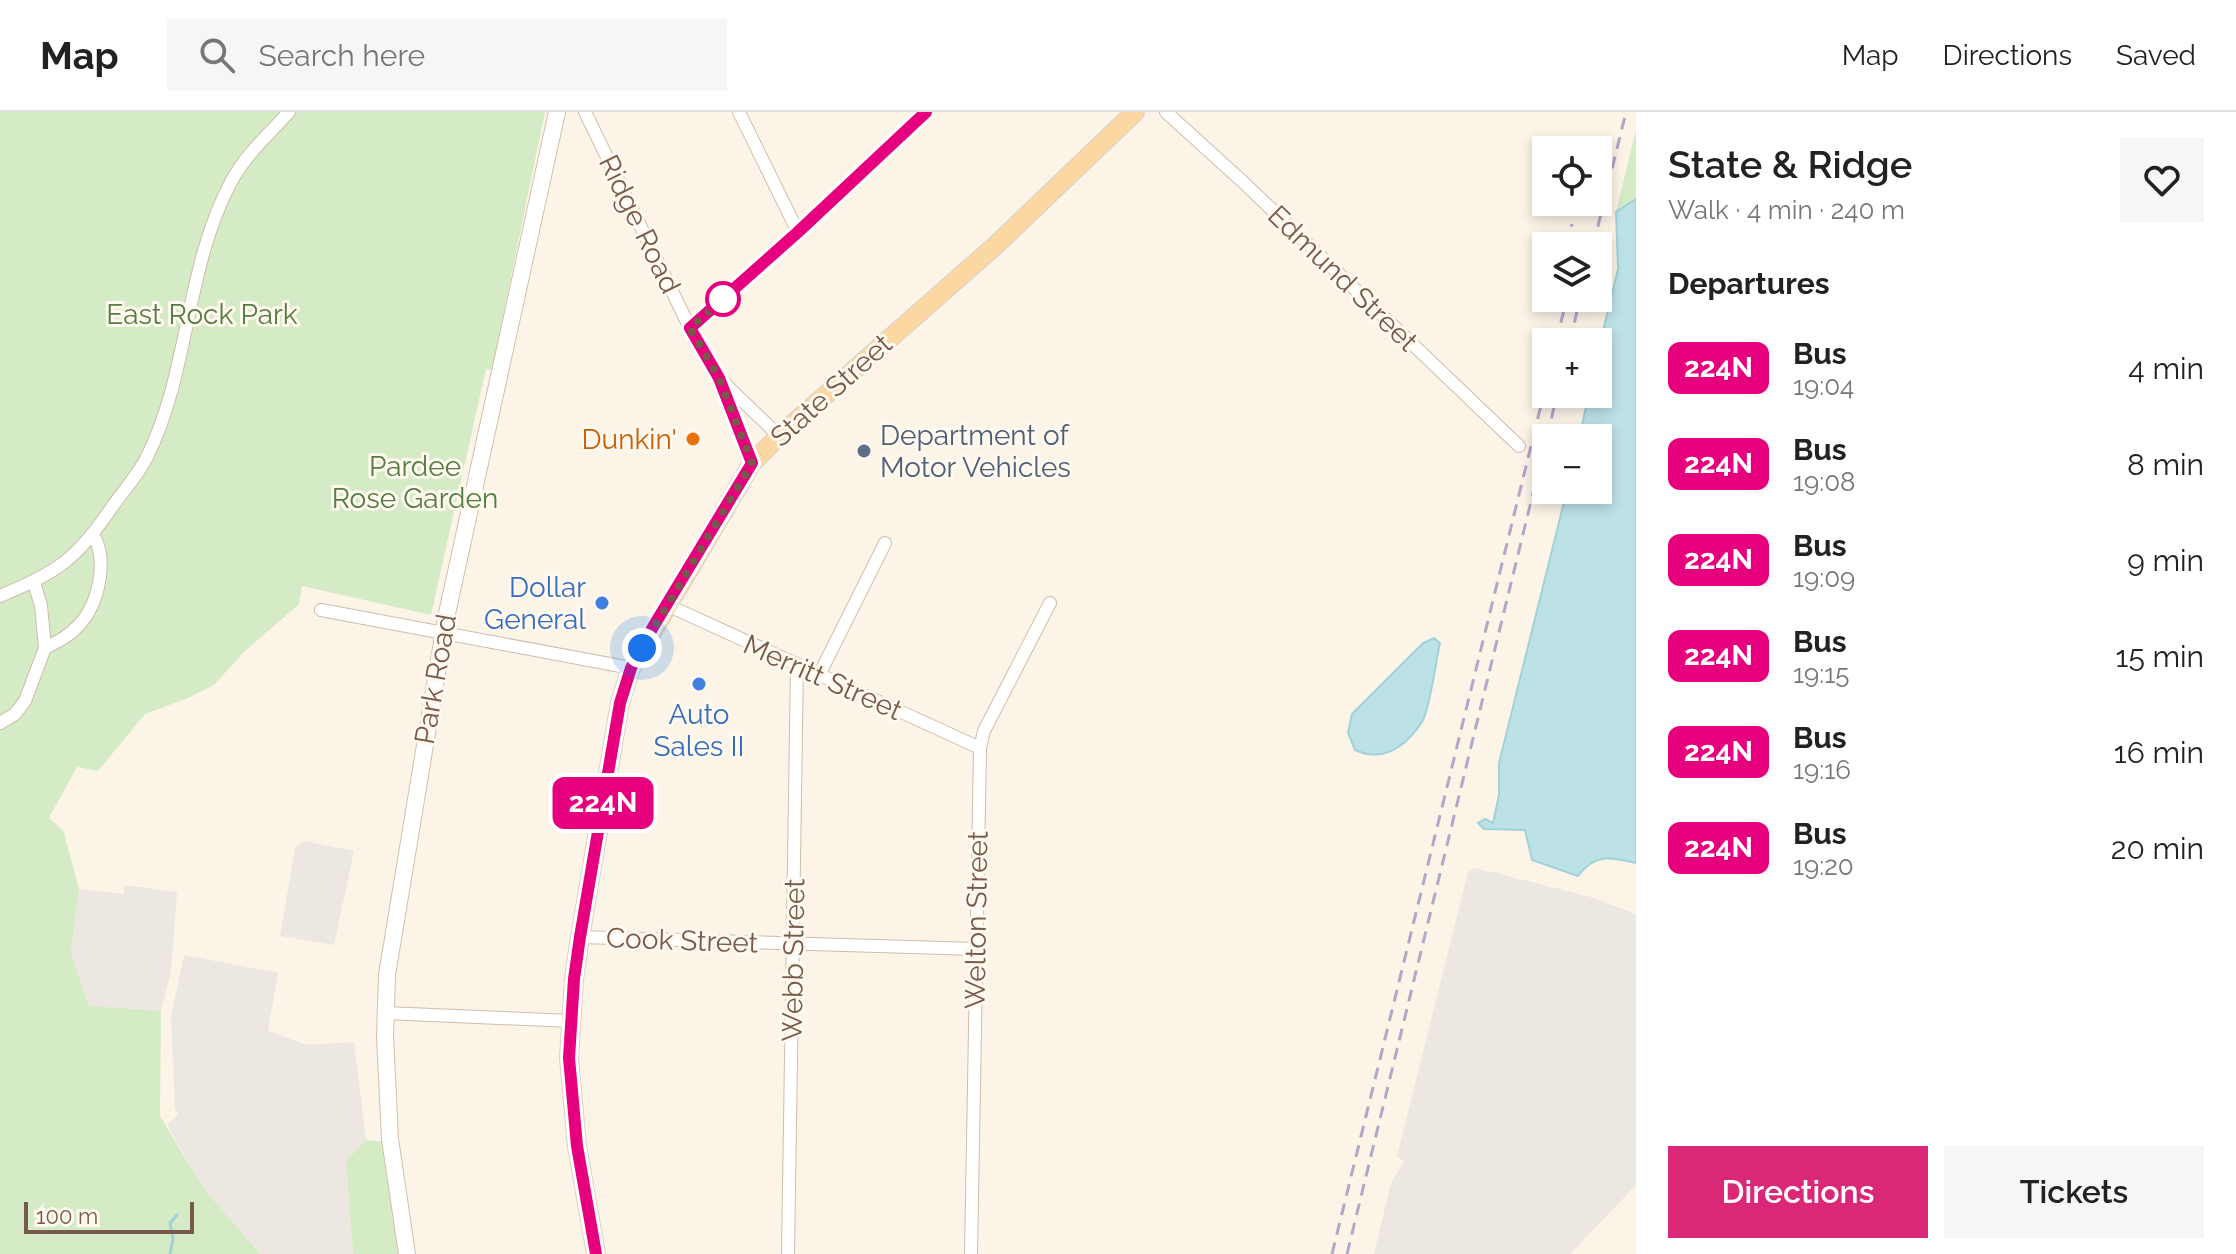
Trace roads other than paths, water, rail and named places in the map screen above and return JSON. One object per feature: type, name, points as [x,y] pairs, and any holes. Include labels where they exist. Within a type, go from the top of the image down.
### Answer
[{"type":"main road","name":"Park Road","points":[[407,1254],[390,1139],[385,1013],[392,942],[442,634],[557,112]]},
{"type":"main road","name":"State Street","points":[[596,1254],[574,1120],[569,1058],[571,1021],[580,937],[620,703],[631,668],[752,463],[996,245],[1135,112]]},
{"type":"street","points":[[0,596],[55,571],[93,535],[141,468],[157,433],[175,376],[204,252],[224,195],[248,156],[289,112]]},
{"type":"street","name":"Ridge Road","points":[[585,112],[690,328],[719,378],[752,463]]},
{"type":"street","points":[[739,112],[798,232]]},
{"type":"street","name":"Edmund Street","points":[[1166,112],[1519,446]]},
{"type":"street","points":[[690,328],[798,232],[920,114]]},
{"type":"street","name":"Ridge Road","points":[[719,378],[779,436]]},
{"type":"street","points":[[45,648],[73,631],[89,610],[100,571],[98,543],[93,535]]},
{"type":"street","points":[[819,675],[885,543]]},
{"type":"street","points":[[0,723],[15,714],[25,701],[45,648],[41,606],[34,582]]},
{"type":"street","name":"Welton Street","points":[[971,1254],[980,748],[984,731],[1050,603]]},
{"type":"street","name":"Merritt Street","points":[[667,605],[980,748]]},
{"type":"street","points":[[321,610],[631,668]]},
{"type":"street","name":"Webb Street","points":[[788,1254],[797,665]]},
{"type":"street","name":"Cook Street","points":[[580,937],[976,949]]},
{"type":"street","points":[[385,1013],[571,1021]]},
{"type":"water","points":[[1636,199],[1636,863],[1618,859],[1597,860],[1578,876],[1532,860],[1525,830],[1484,829],[1478,823],[1485,819],[1493,823],[1499,795],[1499,763],[1564,504],[1612,504],[1612,424],[1582,424],[1586,408],[1612,408],[1612,328],[1604,328],[1608,312],[1612,312],[1612,294],[1618,269],[1616,212]]},
{"type":"water","points":[[1434,638],[1440,643],[1422,722],[1409,738],[1393,750],[1366,754],[1355,750],[1348,733],[1352,714],[1423,643]]},
{"type":"waterway","points":[[170,1254],[173,1239],[170,1223],[177,1215]]},
{"type":"railway","points":[[1596,232],[1626,112]]},
{"type":"railway","points":[[1570,232],[1572,224]]},
{"type":"railway","points":[[1560,328],[1564,312]]},
{"type":"railway","points":[[1573,328],[1577,312]]},
{"type":"railway","points":[[1332,1254],[1540,408]]},
{"type":"railway","points":[[1550,424],[1554,408]]},
{"type":"railway","points":[[1347,1254],[1532,497]]},
{"type":"place","name":"Dunkin'","points":[[693,439]]},
{"type":"place","name":"Department of Motor Vehicles","points":[[864,451]]},
{"type":"place","name":"Dollar General","points":[[602,603]]},
{"type":"place","name":"Auto Sales II","points":[[699,684]]},
{"type":"park label","name":"East Rock Park","points":[[202,314]]},
{"type":"park label","name":"Pardee Rose Garden","points":[[415,482]]}]
